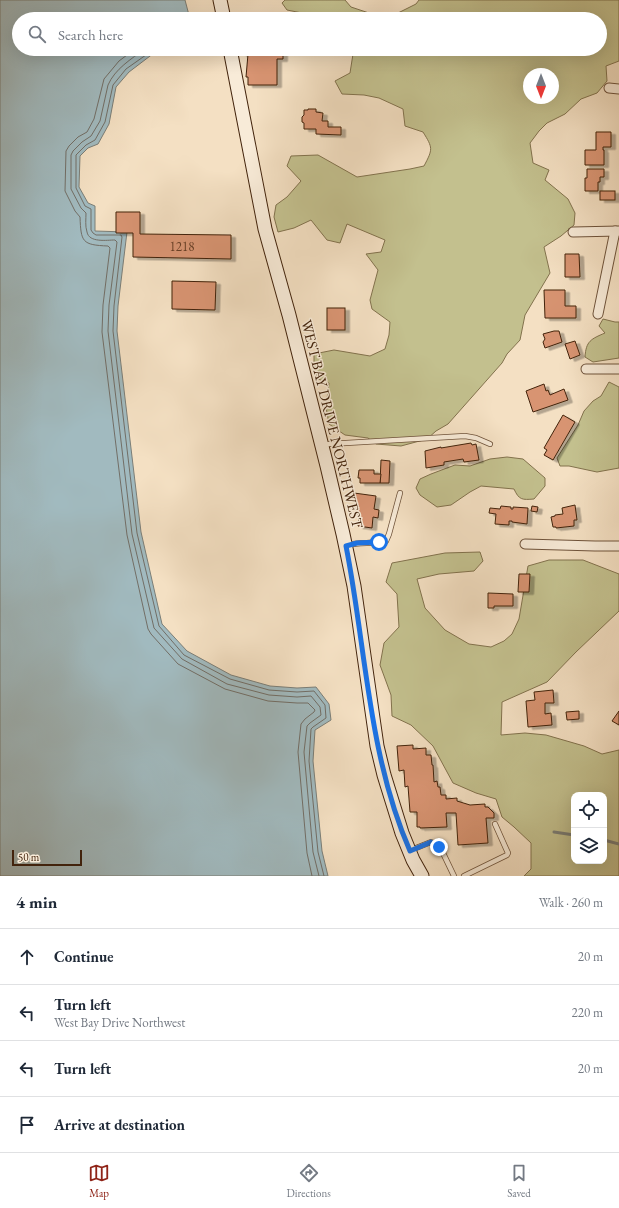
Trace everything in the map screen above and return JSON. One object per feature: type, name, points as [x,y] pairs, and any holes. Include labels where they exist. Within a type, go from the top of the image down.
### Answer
[{"type":"street","points":[[220,0],[223,12]]},
{"type":"street","name":"WEST BAY DRIVE NORTHWEST","points":[[231,56],[265,229],[289,315],[346,546],[354,586],[377,746],[384,775],[402,833],[411,856],[416,876]]},
{"type":"street","points":[[609,88],[619,89]]},
{"type":"street","points":[[573,232],[617,231],[598,314]]},
{"type":"street","points":[[586,369],[619,369]]},
{"type":"street","points":[[525,544],[619,546]]},
{"type":"street","points":[[411,856],[422,876]]},
{"type":"lane","points":[[322,445],[465,436],[476,438],[490,444]]},
{"type":"lane","points":[[346,546],[357,543],[386,541],[400,493]]},
{"type":"lane","points":[[464,876],[507,856],[508,853],[495,824]]},
{"type":"lane","points":[[411,856],[431,842],[439,847],[454,876]]},
{"type":"shaded area","points":[[285,0],[345,0],[351,7],[366,12],[297,12],[287,10],[282,3]]},
{"type":"shaded area","points":[[419,0],[619,0],[619,61],[606,66],[607,81],[597,93],[581,99],[565,114],[547,123],[530,143],[533,163],[549,170],[545,180],[568,199],[575,213],[574,225],[544,247],[550,273],[525,315],[520,340],[507,354],[502,363],[448,424],[436,431],[427,439],[401,446],[376,444],[368,438],[345,435],[329,424],[326,407],[329,383],[318,379],[314,365],[314,354],[334,350],[370,356],[385,349],[389,335],[390,322],[372,309],[370,300],[378,270],[366,254],[381,252],[385,240],[347,224],[340,243],[327,240],[311,220],[294,228],[278,232],[274,217],[276,205],[287,197],[301,181],[287,166],[291,156],[318,155],[357,177],[424,166],[429,156],[431,149],[429,142],[423,132],[405,126],[403,109],[379,98],[364,95],[342,94],[335,81],[350,73],[353,56],[607,56],[607,12],[400,12],[416,4]]},
{"type":"shaded area","points":[[603,319],[619,322],[619,358],[593,362],[585,357],[587,347],[590,341],[605,333],[599,326]]},
{"type":"shaded area","points":[[609,382],[619,387],[619,468],[597,472],[569,466],[560,466],[557,458],[578,425],[584,411],[593,401],[601,396]]},
{"type":"shaded area","points":[[507,457],[523,459],[545,478],[545,486],[534,499],[519,497],[514,489],[481,486],[451,505],[437,507],[420,495],[416,488],[420,479],[455,465],[470,466],[490,459]]},
{"type":"shaded area","points":[[480,552],[483,561],[474,571],[439,574],[417,579],[425,608],[445,630],[469,644],[491,647],[504,641],[512,634],[519,619],[528,566],[549,560],[583,560],[619,574],[619,611],[547,682],[502,702],[501,735],[525,733],[546,735],[584,746],[602,754],[619,750],[619,876],[524,876],[531,869],[531,843],[502,817],[496,799],[476,793],[453,783],[433,746],[411,725],[392,716],[391,695],[380,665],[384,643],[399,627],[397,594],[386,582],[392,563],[445,553]]},
{"type":"water","points":[[0,0],[185,0],[188,12],[12,12],[12,56],[150,56],[129,72],[116,87],[109,124],[98,144],[88,148],[80,156],[79,187],[88,203],[95,206],[95,231],[127,232],[118,306],[117,331],[141,532],[162,624],[187,651],[231,675],[270,686],[297,688],[316,687],[329,704],[331,720],[315,730],[313,761],[322,851],[328,876],[0,876]]},
{"type":"building","points":[[248,56],[283,56],[283,59],[277,59],[277,85],[248,85],[248,77],[246,77]]},
{"type":"building","points":[[316,109],[316,112],[323,113],[322,121],[328,121],[328,127],[341,127],[341,135],[316,134],[316,129],[304,129],[302,117],[304,115],[304,110]]},
{"type":"building","points":[[596,132],[611,132],[611,147],[603,147],[604,165],[585,165],[585,150],[596,150]]},
{"type":"building","points":[[587,169],[604,169],[604,177],[600,177],[600,182],[598,182],[598,191],[585,191]]},
{"type":"building","points":[[600,191],[615,191],[615,200],[600,200]]},
{"type":"building","points":[[116,212],[140,212],[140,234],[231,235],[231,259],[133,257],[133,233],[116,233]]},
{"type":"building","points":[[565,254],[579,254],[580,277],[565,277]]},
{"type":"building","points":[[172,281],[216,282],[215,310],[172,309]]},
{"type":"building","points":[[544,290],[565,290],[565,306],[576,306],[576,318],[545,318]]},
{"type":"building","points":[[327,308],[345,308],[345,330],[327,330]]},
{"type":"building","points":[[559,331],[562,342],[545,348],[543,342],[545,339],[543,334]]},
{"type":"building","points":[[575,341],[580,355],[570,359],[565,344]]},
{"type":"building","points":[[544,384],[546,391],[548,390],[550,395],[564,389],[568,400],[533,412],[526,391]]},
{"type":"building","points":[[563,415],[575,422],[553,460],[544,455],[547,450],[544,448]]},
{"type":"building","points":[[471,443],[472,445],[476,444],[479,460],[464,462],[463,459],[444,462],[444,465],[426,468],[425,451]]},
{"type":"building","points":[[381,460],[390,461],[389,483],[380,483]]},
{"type":"building","points":[[359,470],[374,470],[374,474],[381,474],[380,483],[360,483],[360,478],[358,478]]},
{"type":"building","points":[[354,493],[376,496],[374,509],[379,510],[378,518],[373,517],[372,528],[358,526],[359,515],[356,514],[356,502],[353,501]]},
{"type":"building","points":[[575,505],[577,520],[574,520],[574,526],[553,527],[551,517],[563,514],[562,508]]},
{"type":"building","points":[[501,506],[511,507],[511,509],[513,509],[513,507],[528,508],[527,524],[509,521],[509,525],[495,524],[496,514],[489,513],[490,508],[500,509]]},
{"type":"building","points":[[532,506],[538,507],[537,512],[531,511]]},
{"type":"building","points":[[519,574],[530,574],[529,592],[518,592]]},
{"type":"building","points":[[488,593],[513,594],[513,606],[494,606],[494,608],[488,608]]},
{"type":"building","points":[[553,690],[554,703],[545,703],[545,714],[551,713],[552,725],[528,727],[526,701],[535,700],[534,692]]},
{"type":"building","points":[[579,711],[579,719],[567,720],[566,712]]},
{"type":"building","points":[[619,711],[619,725],[612,721]]},
{"type":"building","points":[[413,745],[413,749],[426,748],[426,755],[431,755],[434,782],[437,781],[438,787],[440,787],[441,795],[446,795],[446,799],[457,798],[457,801],[470,805],[485,804],[485,807],[488,807],[494,813],[494,818],[486,818],[488,843],[458,845],[456,813],[446,813],[447,827],[417,827],[417,812],[410,812],[408,786],[405,787],[404,770],[399,771],[397,746]]},
{"type":"waterway","points":[[554,832],[571,835]]},
{"type":"waterway","points":[[607,841],[619,844]]},
{"type":"route","points":[[379,542],[357,543],[346,546],[354,586],[377,746],[384,775],[402,833],[410,851],[431,842],[439,847]]}]
